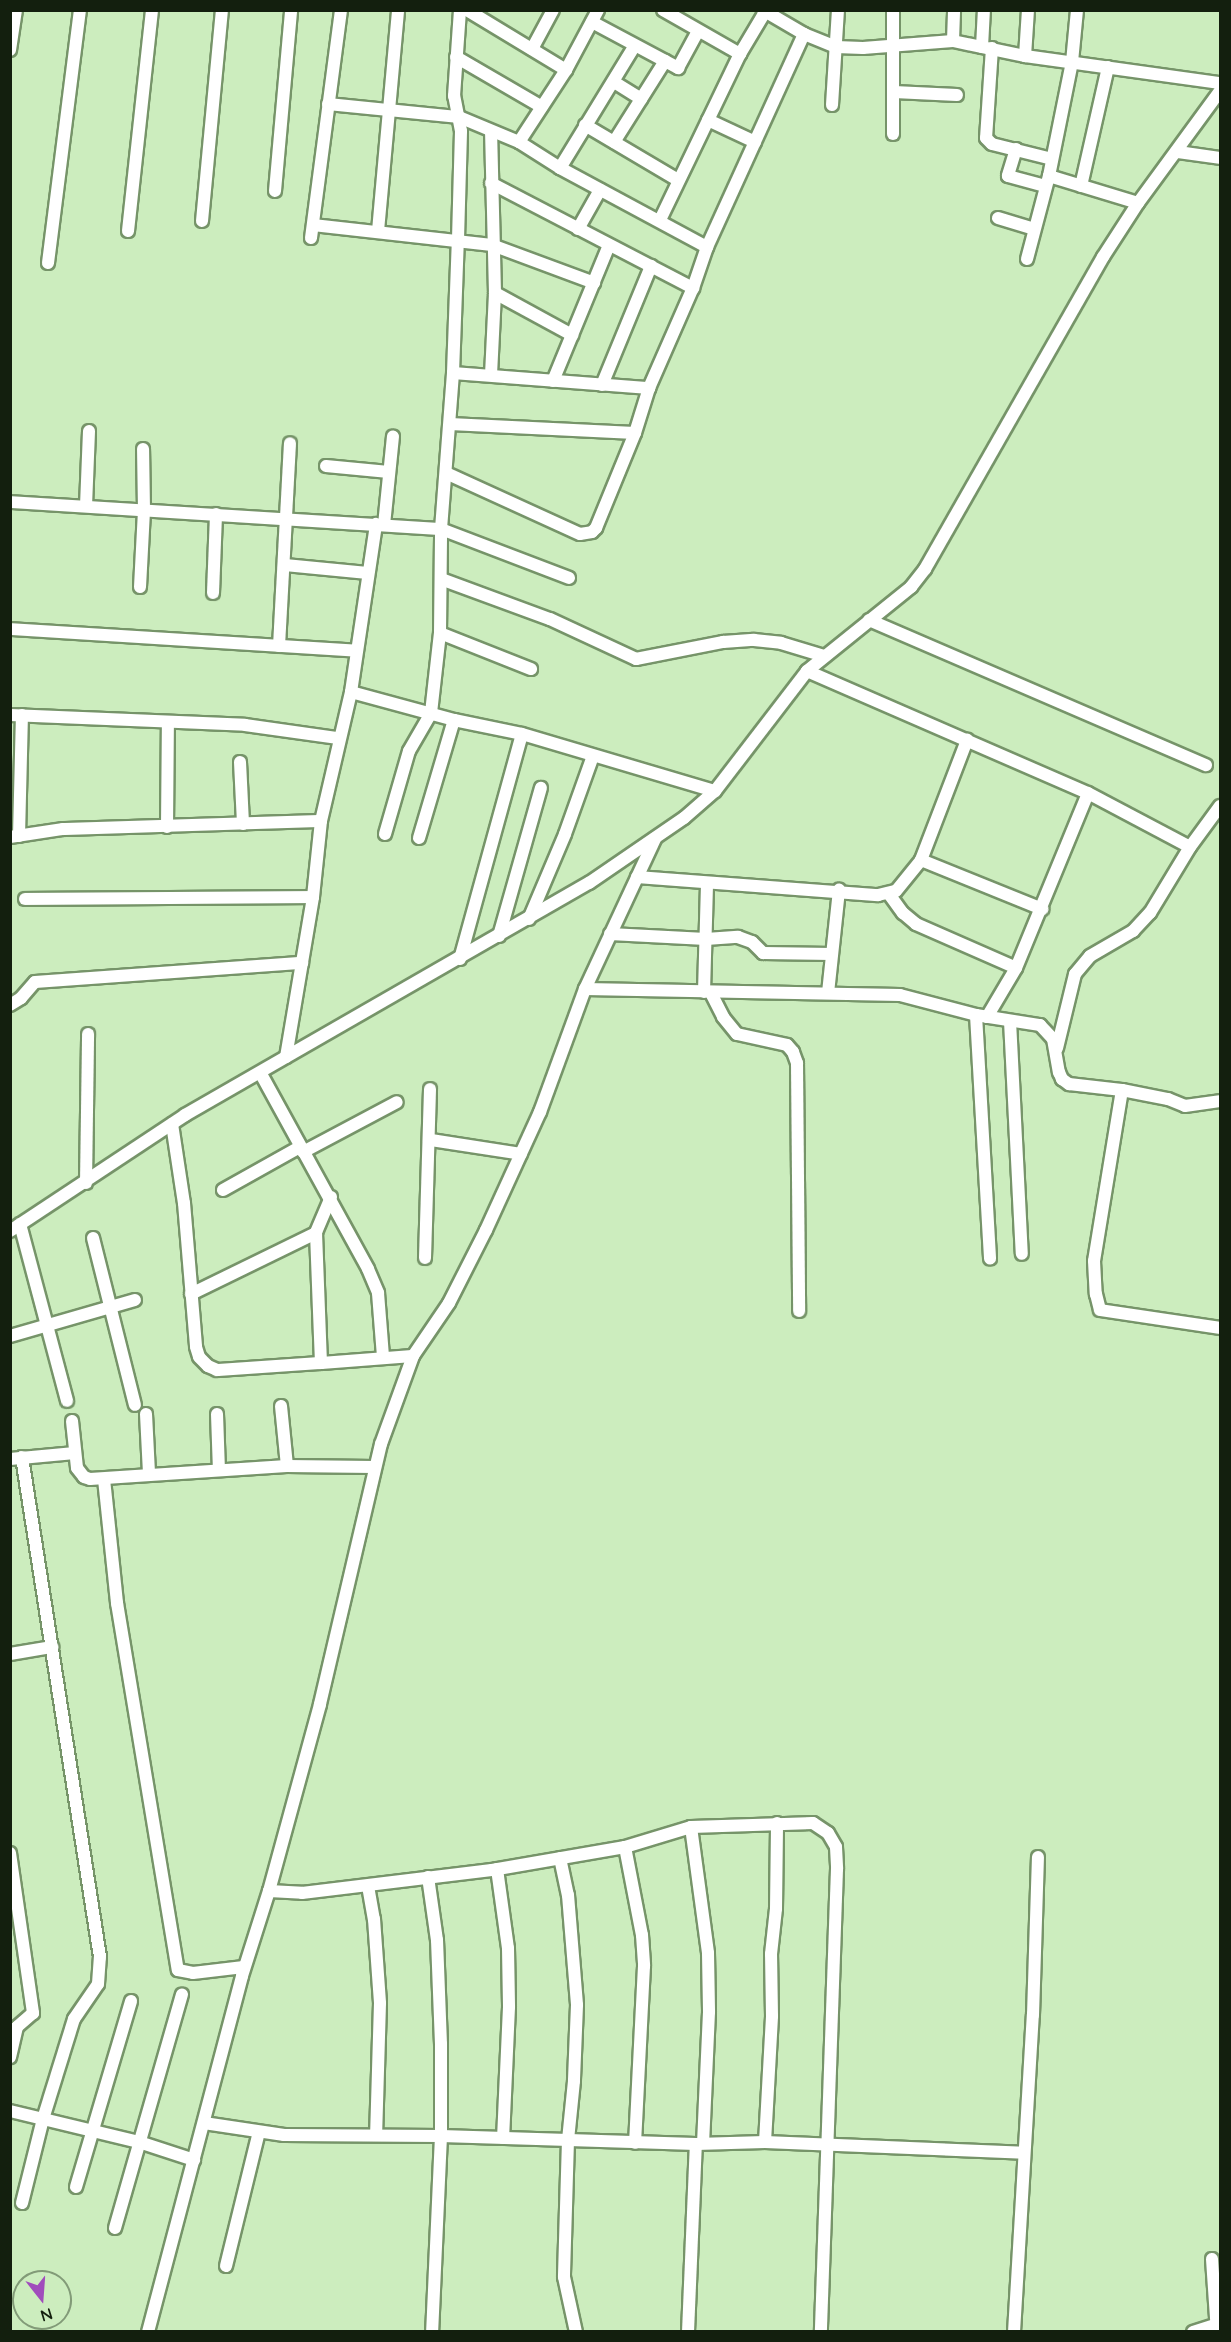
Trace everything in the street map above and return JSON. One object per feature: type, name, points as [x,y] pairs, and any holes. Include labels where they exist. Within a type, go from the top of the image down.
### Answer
[{"type":"street","points":[[10,50],[16,10]]},
{"type":"street","points":[[48,263],[80,10]]},
{"type":"street","points":[[128,231],[152,10]]},
{"type":"street","points":[[202,221],[222,10]]},
{"type":"street","points":[[275,191],[291,10]]},
{"type":"street","points":[[311,238],[341,10]]},
{"type":"street","points":[[378,231],[398,10]]},
{"type":"street","points":[[385,834],[409,751],[431,714],[440,633],[441,529],[453,373],[458,239],[461,131],[454,96],[460,10]]},
{"type":"street","points":[[467,10],[566,70]]},
{"type":"street","points":[[532,50],[553,10]]},
{"type":"street","points":[[663,10],[740,54]]},
{"type":"street","points":[[832,105],[837,10]]},
{"type":"street","points":[[893,10],[895,44],[893,134]]},
{"type":"street","points":[[953,41],[954,10]]},
{"type":"street","points":[[984,10],[987,48],[986,138],[992,144],[1052,159]]},
{"type":"street","points":[[1024,56],[1028,10]]},
{"type":"street","points":[[1027,259],[1047,181],[1072,62],[1077,10]]},
{"type":"street","points":[[660,220],[740,54],[764,11],[788,17],[804,34],[836,47],[863,48],[953,41],[1024,56],[1221,83]]},
{"type":"street","points":[[519,142],[566,70],[595,16],[634,47],[676,68],[681,67],[699,31]]},
{"type":"street","points":[[446,473],[580,534],[587,534],[596,528],[635,433],[649,388],[693,288],[707,247],[804,34]]},
{"type":"street","points":[[560,168],[634,47]]},
{"type":"street","points":[[456,57],[542,106]]},
{"type":"street","points":[[614,142],[665,61]]},
{"type":"street","points":[[1081,186],[1108,67]]},
{"type":"street","points":[[614,82],[640,99]]},
{"type":"street","points":[[67,1401],[47,1325],[15,1228],[172,1124],[529,919],[656,838],[684,818],[715,791],[807,671],[911,587],[925,569],[1103,257],[1138,203],[1221,91]]},
{"type":"street","points":[[894,92],[957,95]]},
{"type":"street","points":[[328,104],[389,108],[459,117],[519,142],[560,168],[707,247]]},
{"type":"street","points":[[708,120],[755,142]]},
{"type":"street","points":[[585,125],[678,180]]},
{"type":"street","points":[[491,132],[492,245],[495,293],[491,375]]},
{"type":"street","points":[[1016,149],[1008,176],[1081,186],[1138,203]]},
{"type":"street","points":[[1178,152],[1221,158]]},
{"type":"street","points":[[491,183],[693,288]]},
{"type":"street","points":[[578,230],[600,190]]},
{"type":"street","points":[[998,218],[1034,229]]},
{"type":"street","points":[[313,225],[458,239],[492,245],[594,283]]},
{"type":"street","points":[[553,381],[609,246]]},
{"type":"street","points":[[602,385],[651,266]]},
{"type":"street","points":[[495,293],[572,335]]},
{"type":"street","points":[[453,373],[649,388]]},
{"type":"street","points":[[450,424],[635,433]]},
{"type":"street","points":[[86,506],[89,431]]},
{"type":"street","points":[[286,1057],[313,897],[321,821],[338,738],[351,692],[368,573],[380,525],[393,436]]},
{"type":"street","points":[[279,646],[288,519],[290,443]]},
{"type":"street","points":[[140,586],[144,510],[143,449]]},
{"type":"street","points":[[326,466],[389,472]]},
{"type":"street","points":[[10,501],[441,529],[569,578]]},
{"type":"street","points":[[213,593],[216,514]]},
{"type":"street","points":[[285,565],[368,573]]},
{"type":"street","points":[[441,579],[550,619],[636,659],[723,642],[754,640],[781,643],[825,656]]},
{"type":"street","points":[[869,620],[1206,765]]},
{"type":"street","points":[[10,629],[356,651]]},
{"type":"street","points":[[440,633],[531,669]]},
{"type":"street","points":[[807,671],[1088,793],[1190,847]]},
{"type":"street","points":[[351,692],[454,720],[522,734],[715,791]]},
{"type":"street","points":[[321,821],[63,829],[15,836],[16,715],[245,725],[338,738]]},
{"type":"street","points":[[419,838],[454,720]]},
{"type":"street","points":[[167,827],[168,722]]},
{"type":"street","points":[[460,959],[522,734]]},
{"type":"street","points":[[637,877],[889,894],[896,891],[921,860],[967,741]]},
{"type":"street","points":[[529,919],[565,834],[593,756]]},
{"type":"street","points":[[240,762],[243,824]]},
{"type":"street","points":[[499,936],[541,788]]},
{"type":"street","points":[[990,1259],[981,1016],[1016,968],[1088,793]]},
{"type":"street","points":[[1056,1050],[1075,974],[1090,956],[1133,932],[1150,913],[1190,847],[1221,806]]},
{"type":"street","points":[[148,2331],[244,1967],[269,1891],[320,1704],[374,1467],[413,1356],[449,1303],[521,1154],[540,1112],[585,989],[656,838]]},
{"type":"street","points":[[921,860],[1042,909]]},
{"type":"street","points":[[707,883],[708,993],[730,1028],[746,1038],[787,1045],[793,1052],[797,1063],[799,1311]]},
{"type":"street","points":[[828,993],[839,890]]},
{"type":"street","points":[[889,894],[903,913],[916,924],[1016,968]]},
{"type":"street","points":[[26,899],[313,897]]},
{"type":"street","points":[[610,934],[706,939],[738,937],[752,942],[763,952],[832,954]]},
{"type":"street","points":[[10,1005],[21,998],[34,982],[302,963]]},
{"type":"street","points":[[585,989],[900,995],[981,1016],[1040,1025],[1053,1039],[1059,1072],[1062,1079],[1069,1084],[1122,1090],[1168,1099],[1185,1106],[1221,1101]]},
{"type":"street","points":[[1010,1021],[1022,1254]]},
{"type":"street","points":[[86,1183],[88,1034]]},
{"type":"street","points":[[261,1074],[302,1150],[331,1197],[378,1293],[383,1357]]},
{"type":"street","points":[[425,1258],[431,1140],[430,1089]]},
{"type":"street","points":[[1122,1090],[1094,1261],[1096,1294],[1100,1310],[1221,1328]]},
{"type":"street","points":[[223,1190],[398,1102]]},
{"type":"street","points":[[172,1124],[184,1203],[196,1347],[199,1357],[208,1366],[217,1370],[413,1356]]},
{"type":"street","points":[[431,1140],[521,1154]]},
{"type":"street","points":[[321,1363],[316,1233],[331,1197]]},
{"type":"street","points":[[191,1294],[316,1233]]},
{"type":"street","points":[[93,1238],[135,1405]]},
{"type":"street","points":[[10,1335],[135,1300]]},
{"type":"street","points":[[281,1406],[287,1466]]},
{"type":"street","points":[[146,1414],[149,1474]]},
{"type":"street","points":[[218,1414],[219,1470]]},
{"type":"street","points":[[72,1421],[75,1453],[80,1474],[90,1479],[287,1466],[374,1467]]},
{"type":"street","points":[[22,2203],[43,2119],[74,2019],[98,1984],[100,1957],[52,1647],[16,1458],[75,1453]]},
{"type":"street","points":[[104,1479],[117,1603],[178,1970],[193,1973],[244,1967]]},
{"type":"street","points":[[10,1654],[52,1647]]},
{"type":"street","points":[[765,2142],[772,2016],[771,1954],[776,1909],[777,1823]]},
{"type":"street","points":[[269,1891],[302,1893],[497,1869],[625,1846],[691,1827],[813,1823],[828,1833],[836,1846],[821,2331]]},
{"type":"street","points":[[688,2331],[709,2012],[708,1953],[691,1827]]},
{"type":"street","points":[[625,1846],[642,1935],[644,1966],[635,2143]]},
{"type":"street","points":[[10,1853],[33,2013],[17,2027],[10,2057]]},
{"type":"street","points":[[1014,2331],[1033,2015],[1038,1857]]},
{"type":"street","points":[[560,1858],[568,1895],[577,2005],[574,2081],[568,2140],[564,2277],[576,2331]]},
{"type":"street","points":[[497,1869],[508,1948],[509,2007],[503,2138]]},
{"type":"street","points":[[428,1877],[437,1940],[441,2043],[441,2136],[432,2331]]},
{"type":"street","points":[[368,1886],[377,1949],[380,2003],[376,2135]]},
{"type":"street","points":[[115,2228],[182,1994]]},
{"type":"street","points":[[76,2187],[131,2001]]},
{"type":"street","points":[[10,2111],[139,2142],[194,2160]]},
{"type":"street","points":[[204,2123],[259,2133],[441,2136],[635,2143],[765,2142],[1024,2153]]},
{"type":"street","points":[[226,2266],[259,2133]]},
{"type":"street","points":[[1193,2331],[1218,2326],[1212,2259]]}]
